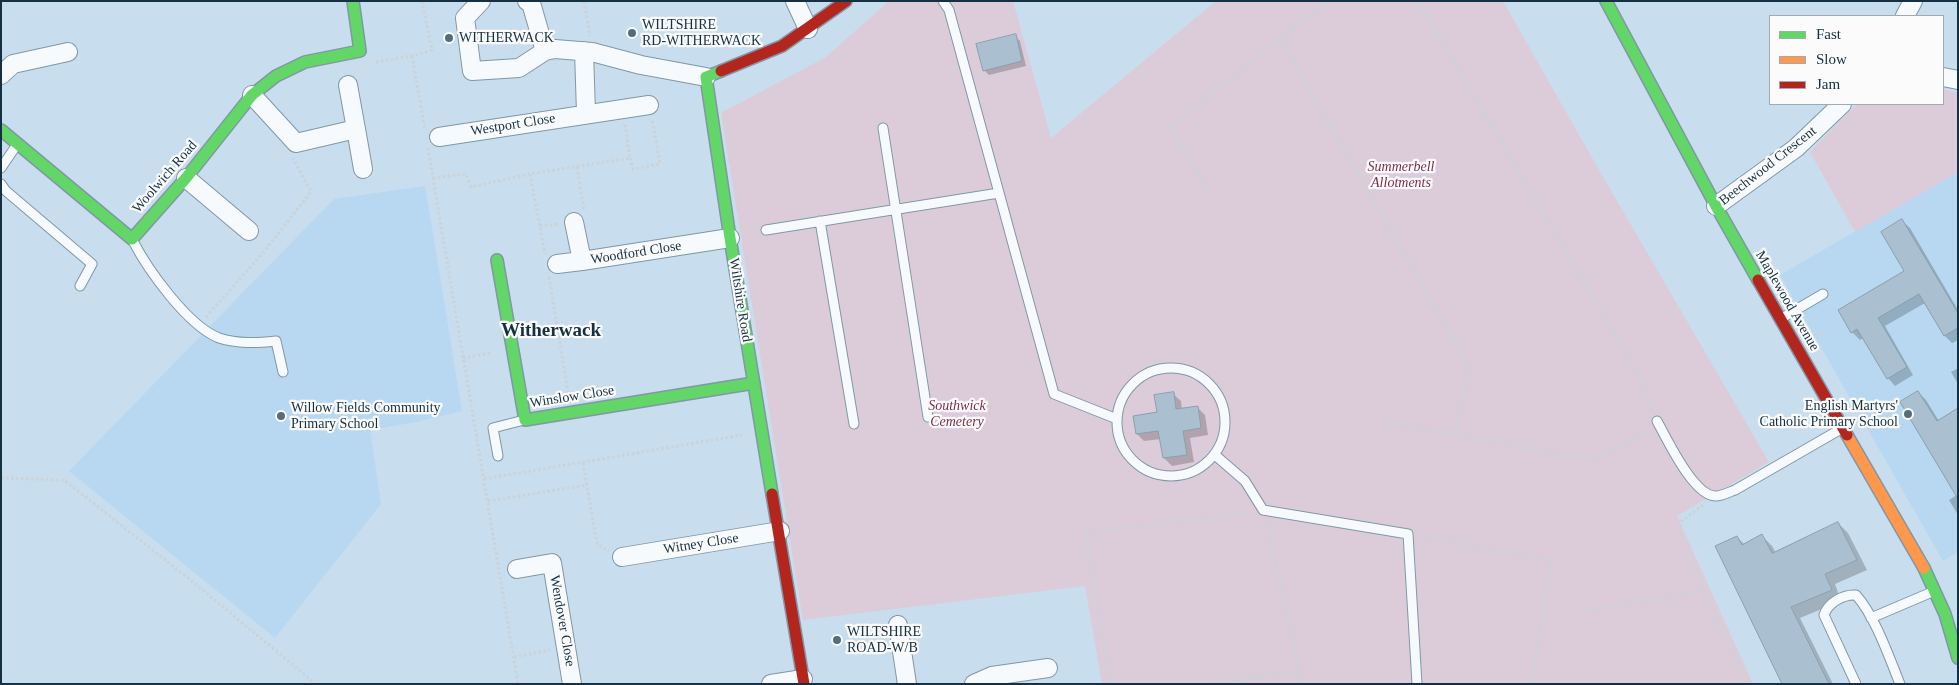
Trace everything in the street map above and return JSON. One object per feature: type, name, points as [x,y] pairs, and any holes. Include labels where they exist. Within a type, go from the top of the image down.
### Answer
[{"type":"street","name":"Woolwich Road","points":[[132,239],[186,178],[252,95],[276,76],[305,62],[360,51],[353,1]]},
{"type":"street","points":[[481,1],[465,18],[472,71],[519,68],[545,51],[555,49],[588,52],[641,65],[706,77],[782,46],[846,1]]},
{"type":"street","points":[[527,1],[531,3],[545,51]]},
{"type":"street","points":[[795,1],[808,29]]},
{"type":"street","name":"Maplewood Avenue","points":[[1606,1],[1716,206],[1935,591],[1945,614],[1958,658]]},
{"type":"street","points":[[1906,15],[1913,1]]},
{"type":"street","points":[[1,75],[13,64],[68,52]]},
{"type":"street","points":[[586,114],[588,52]]},
{"type":"street","name":"Wiltshire Road","points":[[706,77],[730,238],[780,531],[803,681]]},
{"type":"street","points":[[1944,77],[1958,80]]},
{"type":"street","points":[[348,85],[363,169]]},
{"type":"street","points":[[252,95],[296,143],[356,129]]},
{"type":"street","name":"Westport Close","points":[[430,137],[649,105]]},
{"type":"street","name":"Beechwood Crescent","points":[[1716,206],[1796,148],[1841,105]]},
{"type":"street","points":[[1,130],[132,239]]},
{"type":"street","points":[[186,178],[249,231]]},
{"type":"street","name":"Woodford Close","points":[[574,222],[582,261],[730,238]]},
{"type":"street","name":"Winslow Close","points":[[496,260],[526,420],[754,383]]},
{"type":"street","points":[[550,265],[582,261]]},
{"type":"street","name":"Witney Close","points":[[622,557],[780,531]]},
{"type":"street","name":"Wendover Close","points":[[517,568],[552,563],[572,684]]},
{"type":"street","points":[[898,625],[907,684]]},
{"type":"street","points":[[974,684],[992,676],[1020,678],[1048,668]]},
{"type":"street","points":[[771,684],[803,681]]},
{"type":"lane","points":[[943,1],[949,10],[1054,394],[1117,419]]},
{"type":"lane","points":[[882,128],[928,417]]},
{"type":"lane","points":[[1,168],[18,144]]},
{"type":"lane","points":[[1,184],[6,191],[92,264],[80,286]]},
{"type":"lane","points":[[766,230],[999,193]]},
{"type":"lane","points":[[820,221],[854,424]]},
{"type":"lane","points":[[132,239],[156,280],[205,330],[218,337],[241,342],[276,341],[283,372]]},
{"type":"lane","points":[[1780,319],[1823,294]]},
{"type":"lane","points":[[1163,368],[1181,368],[1198,374],[1213,386],[1222,402],[1226,420],[1224,438],[1215,455],[1203,467],[1187,475],[1170,477],[1153,474],[1137,465],[1126,452],[1118,436],[1117,419],[1121,401],[1130,385],[1145,374],[1163,368]]},
{"type":"lane","points":[[498,456],[493,428],[526,420]]},
{"type":"lane","points":[[1658,423],[1693,482],[1703,492],[1716,496],[1735,490],[1843,428]]},
{"type":"lane","points":[[1215,455],[1245,481],[1263,510],[1408,534],[1417,684]]},
{"type":"lane","points":[[1871,618],[1935,591]]},
{"type":"lane","points":[[1856,684],[1824,614],[1832,603],[1850,594],[1856,595],[1871,618],[1900,684]]},
{"type":"path","points":[[422,1],[432,50],[412,56],[430,137],[433,178],[518,684]]},
{"type":"path","points":[[584,1],[588,52]]},
{"type":"path","points":[[1206,188],[1170,127],[1328,1]]},
{"type":"path","points":[[1386,421],[1585,459],[1599,458],[1658,423],[1643,382],[1418,1]]},
{"type":"path","points":[[1281,40],[1469,366],[1456,435]]},
{"type":"path","points":[[623,108],[633,169],[660,164],[649,105]]},
{"type":"path","points":[[433,178],[466,174],[471,187],[530,174],[630,158]]},
{"type":"path","points":[[530,174],[550,265],[572,412]]},
{"type":"path","points":[[464,358],[513,350]]},
{"type":"path","points":[[484,479],[762,432]]},
{"type":"path","points":[[583,462],[596,544],[622,557]]},
{"type":"path","points":[[1,478],[64,480],[193,582],[316,684]]},
{"type":"path","points":[[488,501],[587,485]]},
{"type":"path","points":[[1716,496],[1682,521],[1678,532],[1748,684]]},
{"type":"path","points":[[1111,684],[1085,533],[1263,510],[1302,684]]},
{"type":"path","points":[[1408,534],[1551,560],[1532,684]]},
{"type":"path","points":[[1581,612],[1705,590]]},
{"type":"path","points":[[514,657],[566,648]]},
{"type":"path","points":[[1214,684],[1300,671]]},
{"type":"shaded area","name":"English Martyrs' Catholic Primary School","points":[[1958,172],[1958,552],[1943,561],[1780,275]]},
{"type":"shaded area","name":"Willow Fields Community Primary School","points":[[425,186],[462,411],[370,430],[381,504],[275,638],[69,471],[334,199]]},
{"type":"green space","points":[[889,1],[1013,1],[1051,138],[1216,1],[1503,1],[1769,462],[1677,516],[1753,684],[1102,684],[1085,586],[803,620],[721,113],[826,57]]},
{"type":"green space","points":[[1944,89],[1958,93],[1958,172],[1855,232],[1810,152],[1856,105],[1944,105]]},
{"type":"building","points":[[1016,34],[1022,61],[983,71],[976,44]]},
{"type":"building","points":[[1902,219],[1958,313],[1958,328],[1944,336],[1919,294],[1878,318],[1907,367],[1887,379],[1857,329],[1851,333],[1838,310],[1904,271],[1881,232]]},
{"type":"building","points":[[1918,391],[1937,421],[1958,408],[1958,499],[1900,402]]},
{"type":"building","points":[[1174,392],[1176,409],[1198,406],[1201,428],[1183,431],[1187,455],[1163,458],[1158,431],[1136,434],[1133,416],[1157,412],[1154,395]]},
{"type":"building","points":[[1838,522],[1857,560],[1825,574],[1832,590],[1791,607],[1829,684],[1782,684],[1715,546],[1737,536],[1742,545],[1762,534],[1772,553]]},
{"type":"traffic: fast","points":[[1,130],[132,239],[186,178],[252,95],[276,76],[305,62],[360,51],[353,1]]},
{"type":"traffic: fast","points":[[1606,1],[1758,280]]},
{"type":"traffic: fast","points":[[721,71],[706,77],[772,494]]},
{"type":"traffic: fast","points":[[497,260],[525,420],[754,383]]},
{"type":"traffic: fast","points":[[1924,568],[1945,614],[1958,658]]},
{"type":"traffic: slow","points":[[1847,435],[1924,568]]},
{"type":"traffic: jam","points":[[721,71],[782,46],[846,1]]},
{"type":"traffic: jam","points":[[1758,280],[1847,435]]},
{"type":"traffic: jam","points":[[772,494],[804,684]]},
{"type":"place","name":"WILTSHIRE RD-WITHERWACK","points":[[632,33]]},
{"type":"place","name":"WITHERWACK","points":[[449,38]]},
{"type":"place","name":"English Martyrs' Catholic Primary School","points":[[1908,414]]},
{"type":"place","name":"Willow Fields Community Primary School","points":[[281,416]]},
{"type":"place","name":"WILTSHIRE ROAD-W/B","points":[[837,640]]},
{"type":"district","name":"Witherwack","points":[[551,331]]},
{"type":"park label","name":"Summerbell Allotments","points":[[1401,176]]},
{"type":"park label","name":"Southwick Cemetery","points":[[957,414]]}]
